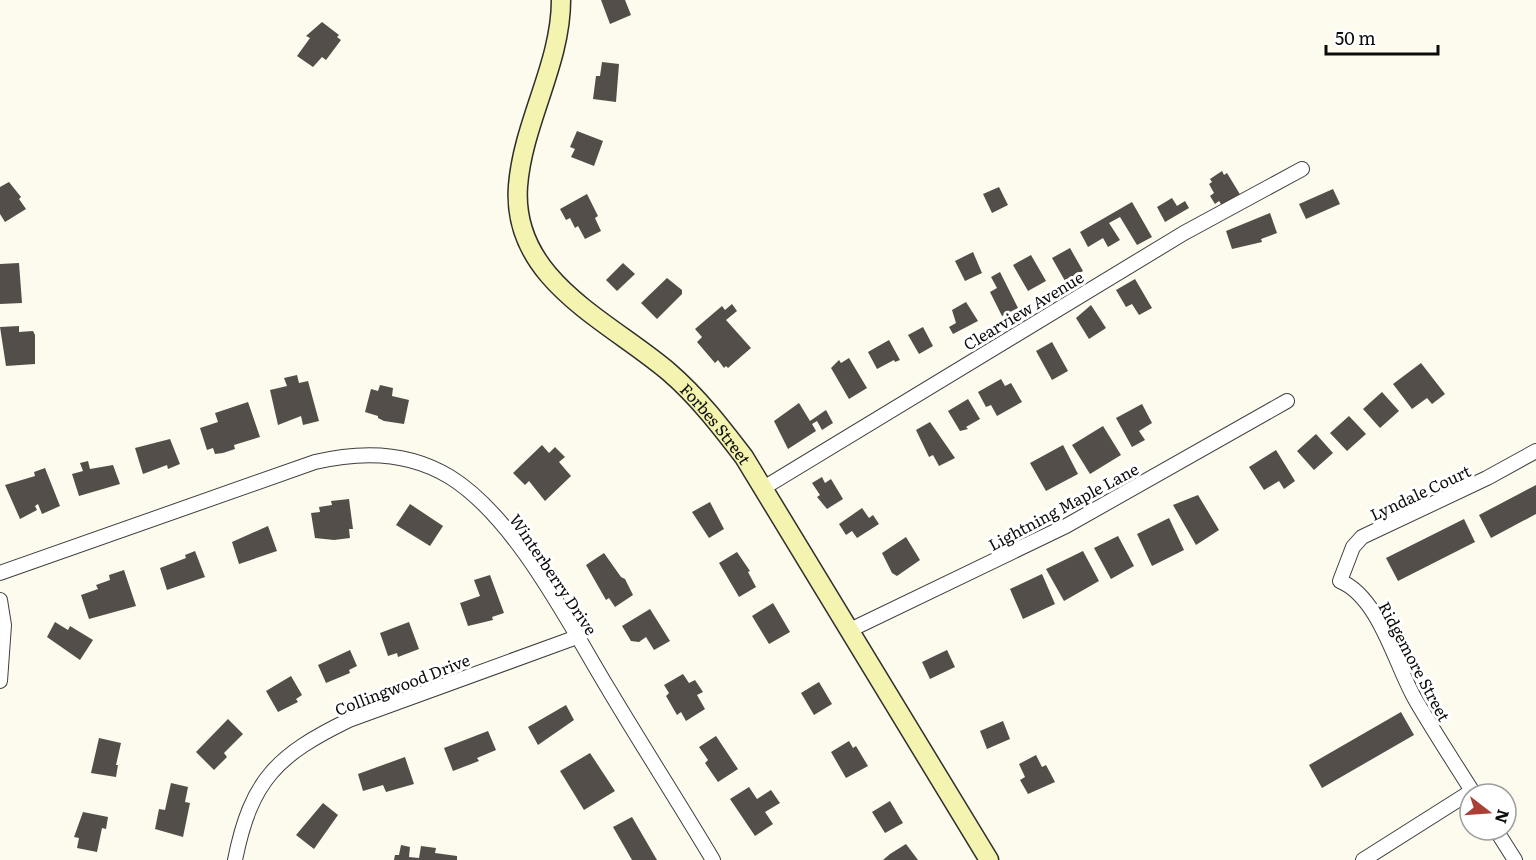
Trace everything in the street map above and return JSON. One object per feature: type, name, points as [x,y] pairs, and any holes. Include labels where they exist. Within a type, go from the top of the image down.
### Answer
[{"type":"street","name":"Forbes Street","points":[[561,0],[558,39],[526,140],[520,167],[519,214],[529,248],[539,265],[566,292],[670,373],[698,400],[744,457],[765,487],[989,860]]},
{"type":"street","name":"Clearview Avenue","points":[[765,487],[1184,233],[1302,169]]},
{"type":"street","name":"Lightning Maple Lane","points":[[850,630],[1066,526],[1287,401]]},
{"type":"street","name":"Lyndale Court","points":[[1340,581],[1353,547],[1362,537],[1487,478],[1536,451]]},
{"type":"street","name":"Winterberry Drive","points":[[0,573],[315,462],[364,454],[423,463],[450,477],[485,504],[528,560],[713,860]]},
{"type":"street","name":"Ridgemore Street","points":[[1340,581],[1354,587],[1379,622],[1406,683],[1467,782]]},
{"type":"street","points":[[0,600],[4,652],[0,681]]},
{"type":"street","name":"Collingwood Drive","points":[[235,860],[242,827],[256,792],[269,775],[294,752],[323,733],[349,720],[577,637]]},
{"type":"street","points":[[1364,860],[1458,801]]},
{"type":"street","points":[[1504,842],[1515,860]]},
{"type":"building","points":[[601,0],[625,0],[631,15],[610,24]]},
{"type":"building","points":[[322,22],[339,35],[337,37],[341,40],[326,60],[322,57],[313,67],[297,56],[310,38],[306,36]]},
{"type":"building","points":[[602,62],[619,64],[616,102],[593,99],[596,76],[600,76]]},
{"type":"building","points":[[577,131],[603,141],[594,166],[571,157],[575,149],[570,147]]},
{"type":"building","points":[[1222,171],[1224,175],[1227,173],[1241,196],[1223,207],[1219,201],[1215,204],[1210,196],[1214,193],[1209,184],[1212,182],[1210,179]]},
{"type":"building","points":[[9,182],[21,197],[19,199],[26,209],[5,222],[0,214],[0,187]]},
{"type":"building","points":[[999,187],[1008,205],[992,213],[983,194]]},
{"type":"building","points":[[1333,189],[1340,204],[1306,219],[1299,204]]},
{"type":"building","points":[[587,194],[598,216],[595,218],[601,231],[585,239],[578,226],[575,228],[570,218],[566,220],[560,209]]},
{"type":"building","points":[[1172,198],[1177,206],[1185,201],[1189,208],[1165,222],[1157,207]]},
{"type":"building","points":[[1132,202],[1152,237],[1137,245],[1120,217],[1109,223],[1120,240],[1108,247],[1103,238],[1088,247],[1080,232]]},
{"type":"building","points":[[1270,213],[1277,233],[1261,239],[1262,242],[1232,249],[1226,231]]},
{"type":"building","points":[[1070,248],[1083,271],[1065,281],[1052,258]]},
{"type":"building","points":[[973,252],[982,273],[965,281],[955,261]]},
{"type":"building","points":[[1031,255],[1046,281],[1028,291],[1013,265]]},
{"type":"building","points":[[19,263],[22,303],[0,304],[0,264]]},
{"type":"building","points":[[623,263],[635,274],[617,291],[606,280]]},
{"type":"building","points":[[1000,272],[1018,308],[1002,316],[990,292],[997,288],[991,277]]},
{"type":"building","points":[[667,278],[682,290],[682,294],[657,319],[641,303]]},
{"type":"building","points":[[1135,279],[1152,308],[1139,315],[1132,304],[1126,307],[1116,290]]},
{"type":"building","points":[[966,302],[978,321],[953,334],[949,327],[956,323],[952,310]]},
{"type":"building","points":[[732,304],[737,311],[726,320],[751,348],[728,368],[726,366],[724,368],[718,360],[715,363],[697,342],[702,337],[695,329],[722,306],[725,310]]},
{"type":"building","points":[[1091,305],[1106,328],[1089,339],[1076,318]]},
{"type":"building","points":[[19,326],[19,332],[33,331],[35,335],[35,364],[6,366],[0,327]]},
{"type":"building","points":[[923,327],[933,346],[919,354],[908,335]]},
{"type":"building","points":[[889,340],[900,360],[895,362],[894,360],[877,369],[868,352]]},
{"type":"building","points":[[1052,342],[1068,371],[1052,380],[1036,351]]},
{"type":"building","points":[[849,358],[867,388],[849,399],[831,368],[839,360],[841,363]]},
{"type":"building","points":[[1421,363],[1445,394],[1432,404],[1427,398],[1412,409],[1393,384]]},
{"type":"building","points":[[297,375],[299,383],[308,381],[319,421],[303,425],[301,416],[278,425],[270,390],[287,386],[284,378]]},
{"type":"building","points":[[1001,379],[1005,386],[1011,383],[1022,402],[997,416],[991,405],[986,407],[978,392]]},
{"type":"building","points":[[380,385],[393,388],[392,396],[409,400],[404,424],[384,421],[378,416],[365,412],[371,389],[378,391]]},
{"type":"building","points":[[1382,392],[1399,411],[1380,428],[1363,409]]},
{"type":"building","points":[[968,399],[980,419],[966,427],[968,429],[960,431],[948,411]]},
{"type":"building","points":[[248,402],[260,437],[234,445],[235,449],[223,453],[215,454],[213,448],[207,450],[200,428],[218,422],[215,413]]},
{"type":"building","points":[[799,403],[810,421],[826,410],[833,423],[822,430],[817,421],[812,424],[816,431],[788,449],[774,421]]},
{"type":"building","points":[[1142,404],[1152,423],[1139,431],[1145,440],[1132,447],[1116,418]]},
{"type":"building","points":[[1349,416],[1366,434],[1347,451],[1330,433]]},
{"type":"building","points":[[930,422],[955,458],[939,466],[933,455],[929,457],[916,430]]},
{"type":"building","points":[[1103,426],[1121,455],[1090,474],[1072,445]]},
{"type":"building","points":[[1316,434],[1333,453],[1314,470],[1297,451]]},
{"type":"building","points":[[170,439],[180,464],[168,469],[167,465],[143,474],[135,448]]},
{"type":"building","points":[[542,445],[549,453],[555,447],[565,457],[559,462],[571,476],[545,501],[529,481],[525,485],[513,473]]},
{"type":"building","points":[[1063,445],[1078,474],[1046,491],[1030,463]]},
{"type":"building","points":[[1276,450],[1295,481],[1284,489],[1279,481],[1264,490],[1249,467]]},
{"type":"building","points":[[88,461],[90,469],[113,465],[120,484],[79,496],[72,474],[83,471],[80,463]]},
{"type":"building","points":[[45,468],[60,506],[42,514],[38,504],[35,506],[37,510],[20,519],[5,485],[35,476],[34,472]]},
{"type":"building","points":[[822,477],[825,483],[831,479],[843,499],[827,509],[817,497],[820,495],[812,483]]},
{"type":"building","points":[[1536,485],[1536,514],[1491,538],[1479,515]]},
{"type":"building","points":[[1198,495],[1219,530],[1196,545],[1173,505]]},
{"type":"building","points":[[349,499],[353,529],[349,529],[350,538],[334,540],[315,538],[311,513],[320,512],[319,507],[332,505],[331,501]]},
{"type":"building","points":[[710,502],[724,529],[709,538],[692,512]]},
{"type":"building","points":[[410,504],[443,526],[430,546],[396,525]]},
{"type":"building","points":[[862,508],[869,518],[873,515],[879,524],[857,538],[852,531],[846,535],[839,524]]},
{"type":"building","points":[[1169,518],[1184,550],[1152,566],[1137,534]]},
{"type":"building","points":[[1464,519],[1475,542],[1398,581],[1386,558]]},
{"type":"building","points":[[268,526],[277,551],[239,564],[232,542]]},
{"type":"building","points":[[1118,536],[1134,566],[1111,579],[1094,548]]},
{"type":"building","points":[[906,537],[920,560],[897,576],[892,573],[882,553]]},
{"type":"building","points":[[195,551],[205,577],[167,590],[160,568],[186,558],[185,555]]},
{"type":"building","points":[[1083,551],[1099,581],[1064,601],[1046,569]]},
{"type":"building","points":[[737,552],[750,571],[748,572],[756,587],[739,597],[719,563]]},
{"type":"building","points":[[604,553],[621,577],[625,579],[633,595],[615,607],[609,598],[606,600],[586,565]]},
{"type":"building","points":[[124,570],[136,606],[89,619],[81,595],[98,589],[96,585],[110,580],[109,575]]},
{"type":"building","points":[[1042,574],[1055,604],[1023,619],[1010,589]]},
{"type":"building","points":[[490,575],[504,613],[492,617],[493,620],[468,626],[460,603],[480,596],[474,580]]},
{"type":"building","points":[[773,603],[790,632],[769,644],[752,616]]},
{"type":"building","points":[[650,609],[670,641],[654,650],[646,637],[639,642],[631,641],[622,626]]},
{"type":"building","points":[[55,622],[68,630],[70,626],[93,640],[80,660],[47,637]]},
{"type":"building","points":[[409,622],[419,649],[398,657],[397,653],[388,656],[380,633]]},
{"type":"building","points":[[350,650],[357,666],[349,670],[350,673],[326,683],[318,665]]},
{"type":"building","points":[[947,650],[955,667],[930,679],[922,662]]},
{"type":"building","points":[[683,674],[689,683],[695,680],[703,692],[697,695],[705,709],[686,721],[681,712],[677,715],[666,696],[669,693],[664,685]]},
{"type":"building","points":[[291,676],[302,695],[296,699],[298,702],[278,712],[266,691]]},
{"type":"building","points":[[819,682],[832,704],[814,715],[801,693]]},
{"type":"building","points":[[566,705],[574,720],[538,745],[528,727]]},
{"type":"building","points":[[1401,712],[1414,735],[1322,788],[1309,765]]},
{"type":"building","points":[[228,719],[243,734],[224,753],[227,757],[214,770],[196,752]]},
{"type":"building","points":[[1003,721],[1010,739],[987,749],[980,731]]},
{"type":"building","points":[[488,731],[496,750],[477,758],[479,761],[453,771],[444,748]]},
{"type":"building","points":[[716,736],[738,769],[718,782],[705,763],[708,760],[699,747]]},
{"type":"building","points":[[99,738],[121,743],[116,777],[91,773]]},
{"type":"building","points":[[849,741],[853,748],[856,746],[868,766],[846,778],[831,752]]},
{"type":"building","points":[[590,753],[615,791],[584,810],[560,771]]},
{"type":"building","points":[[1036,755],[1042,767],[1046,765],[1055,782],[1028,794],[1020,780],[1025,777],[1019,764]]},
{"type":"building","points":[[405,757],[414,784],[386,792],[383,785],[363,791],[358,774]]},
{"type":"building","points":[[171,783],[188,787],[185,802],[190,803],[183,837],[155,829],[159,809],[165,810]]},
{"type":"building","points":[[749,787],[757,799],[771,790],[780,803],[765,812],[773,824],[755,836],[730,799]]},
{"type":"building","points":[[890,801],[903,823],[885,833],[872,812]]},
{"type":"building","points":[[323,803],[338,815],[314,849],[296,835]]},
{"type":"building","points":[[83,812],[108,817],[106,829],[102,828],[97,852],[77,848],[79,838],[74,837]]},
{"type":"building","points":[[632,817],[657,860],[632,860],[613,827]]},
{"type":"building","points":[[906,844],[918,860],[883,860],[890,854]]},
{"type":"building","points":[[401,845],[410,847],[409,857],[419,858],[421,846],[436,848],[435,853],[457,856],[457,860],[394,860],[395,855],[399,855]]}]
